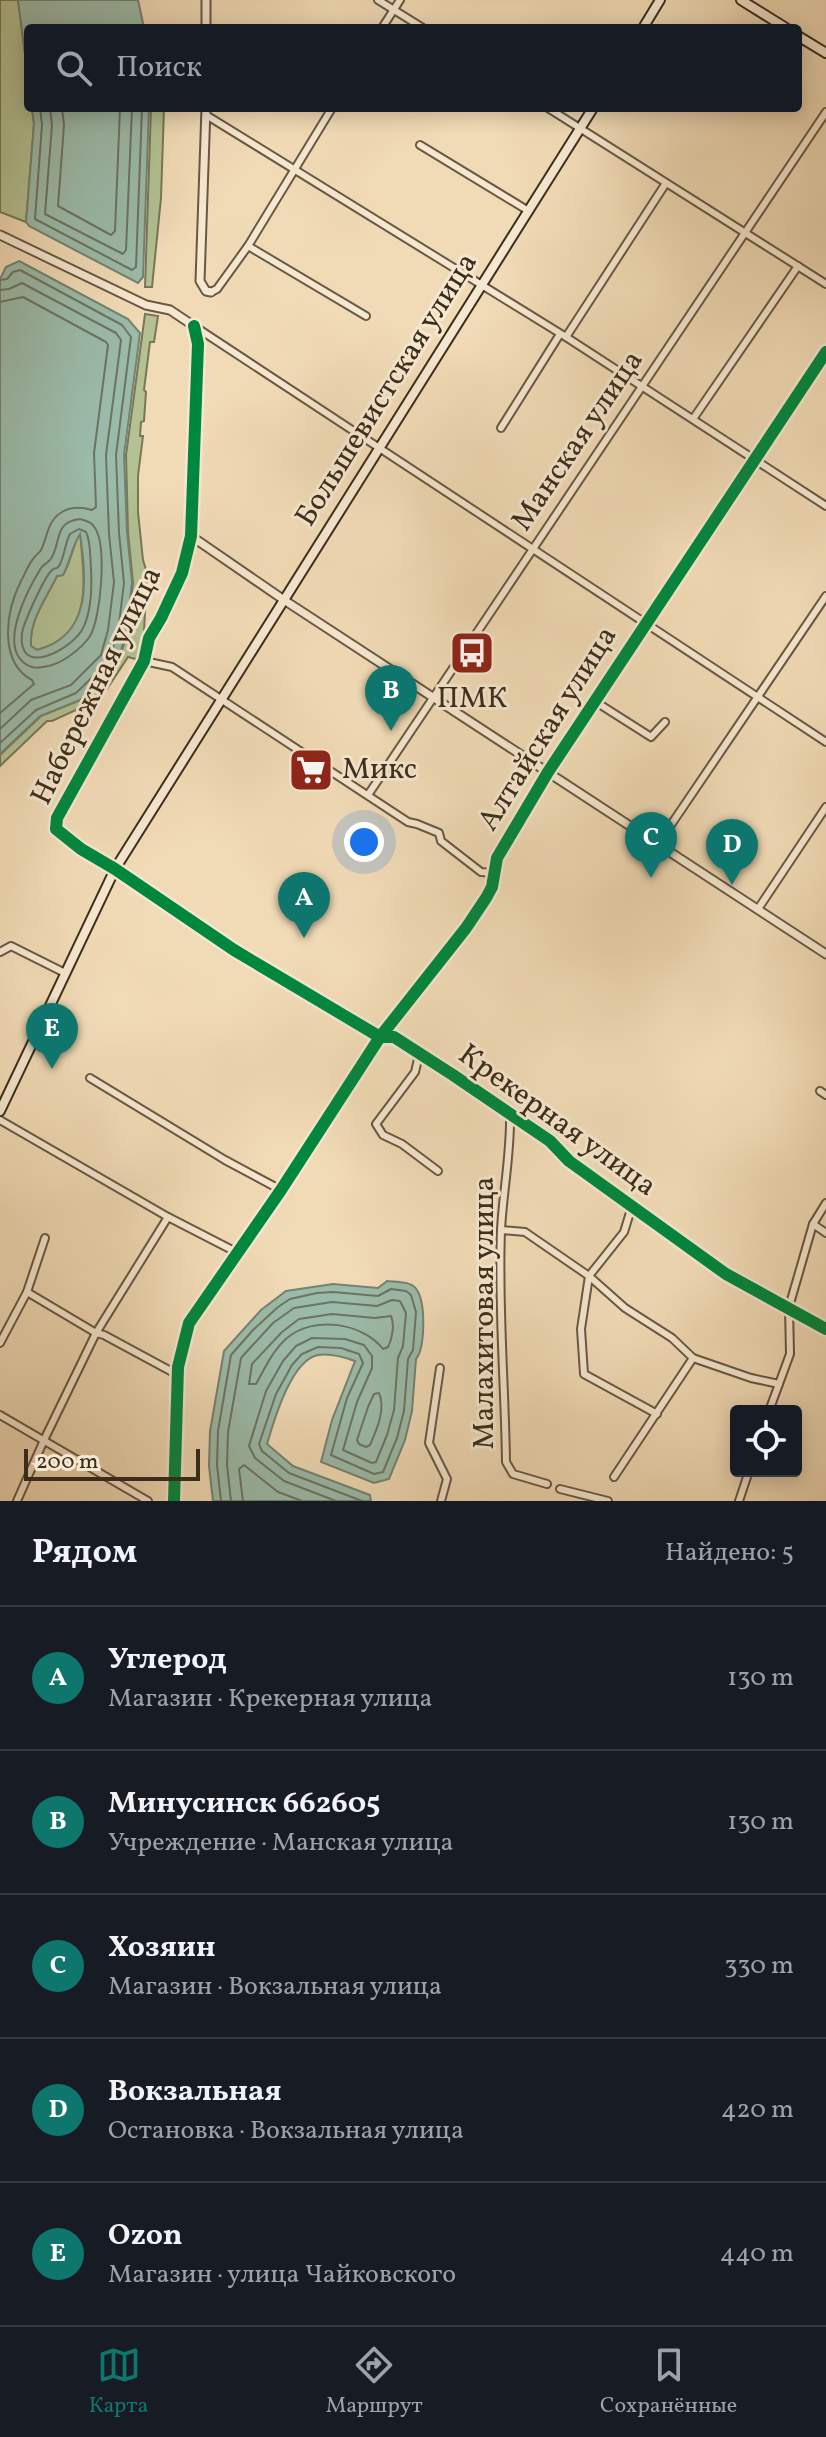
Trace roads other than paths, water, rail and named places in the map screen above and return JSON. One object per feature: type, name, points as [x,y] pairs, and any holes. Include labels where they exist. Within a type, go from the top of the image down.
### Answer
[{"type":"main road","points":[[645,24],[660,0]]},
{"type":"main road","points":[[741,0],[780,24]]},
{"type":"main road","points":[[802,38],[826,53]]},
{"type":"main road","name":"Большевистская улица","points":[[0,1111],[115,869],[590,112]]},
{"type":"street","points":[[206,0],[206,24]]},
{"type":"street","points":[[378,0],[417,24]]},
{"type":"street","points":[[384,24],[400,0]]},
{"type":"street","points":[[206,112],[200,281],[206,291],[211,292],[217,289],[248,246],[330,112]]},
{"type":"street","points":[[206,112],[294,171],[563,335],[826,506]]},
{"type":"street","points":[[554,112],[826,284]]},
{"type":"street","name":"Манская улица","points":[[368,795],[826,112]]},
{"type":"street","points":[[420,145],[527,210]]},
{"type":"street","points":[[501,428],[666,183]]},
{"type":"street","points":[[2,236],[146,305],[170,310],[826,742]]},
{"type":"street","points":[[248,246],[366,316]]},
{"type":"street","points":[[693,419],[798,266]]},
{"type":"street","name":"Набережная улица","points":[[56,829],[57,818],[144,661],[149,638],[182,573],[191,536],[198,344],[194,326]]},
{"type":"street","points":[[198,344],[210,337]]},
{"type":"street","name":"Алтайская улица","points":[[174,1501],[178,1375],[189,1323],[281,1190],[380,1037],[466,928],[492,887],[497,858],[548,772],[826,352]]},
{"type":"street","points":[[191,536],[823,952],[826,941]]},
{"type":"street","points":[[658,844],[826,596]]},
{"type":"street","points":[[144,661],[172,667],[408,822],[439,833],[441,841],[481,872],[494,873]]},
{"type":"street","points":[[596,702],[651,737],[665,722]]},
{"type":"street","points":[[758,909],[826,807]]},
{"type":"street","name":"Крекерная улица","points":[[56,829],[81,849],[234,950],[380,1037],[394,1037],[550,1141],[569,1161],[726,1274],[826,1329]]},
{"type":"street","points":[[0,952],[11,946],[65,973]]},
{"type":"street","points":[[419,1055],[415,1072],[376,1124],[383,1135],[402,1144],[438,1171]]},
{"type":"street","points":[[90,1078],[225,1160],[281,1190]]},
{"type":"street","name":"Малахитовая улица","points":[[510,1114],[501,1230],[506,1462],[513,1474],[547,1484]]},
{"type":"street","points":[[0,1120],[168,1217],[238,1253]]},
{"type":"street","points":[[771,1405],[790,1354],[789,1307],[813,1224],[826,1203]]},
{"type":"street","points":[[632,1206],[624,1232],[589,1276],[581,1329],[584,1374],[657,1414]]},
{"type":"street","points":[[17,1501],[96,1333],[168,1217]]},
{"type":"street","points":[[813,1224],[826,1233]]},
{"type":"street","points":[[501,1230],[525,1232],[589,1276],[625,1308],[672,1338],[693,1358],[779,1384]]},
{"type":"street","points":[[0,1343],[27,1292],[45,1238]]},
{"type":"street","points":[[27,1292],[96,1333],[178,1375]]},
{"type":"street","points":[[614,1477],[693,1358]]},
{"type":"street","name":"Малахитовая улица","points":[[440,1368],[429,1443],[447,1479],[441,1501]]},
{"type":"street","points":[[0,1415],[148,1501]]},
{"type":"street","points":[[739,1501],[747,1477]]},
{"type":"street","points":[[560,1489],[608,1501]]},
{"type":"water","points":[[18,0],[138,0],[143,24],[24,24],[24,46]]},
{"type":"water","points":[[32,112],[149,112],[143,277],[138,283],[26,222]]},
{"type":"water","points":[[19,261],[128,319],[140,333],[124,455],[132,582],[126,634],[116,666],[80,700],[40,716],[0,754],[0,279],[6,267]],"holes":[[[80,534],[84,587],[77,619],[55,643],[37,650],[31,646],[35,618],[57,576],[63,575]]]},
{"type":"water","points":[[387,1281],[404,1282],[415,1287],[422,1305],[423,1326],[416,1359],[412,1411],[405,1440],[389,1479],[374,1483],[321,1462],[332,1420],[355,1361],[333,1355],[318,1355],[308,1359],[292,1379],[267,1444],[293,1466],[370,1495],[371,1501],[213,1501],[209,1466],[210,1431],[224,1351],[261,1310],[286,1291],[333,1284],[378,1288]]},
{"type":"place","name":"ПМК","points":[[472,653]]},
{"type":"place","name":"Минусинск 662605","points":[[391,731]]},
{"type":"place","name":"Микс","points":[[311,770]]},
{"type":"place","name":"Хозяин","points":[[651,878]]},
{"type":"place","name":"Вокзальная","points":[[732,885]]},
{"type":"place","name":"Углерод","points":[[304,938]]},
{"type":"place","name":"Ozon","points":[[52,1069]]}]
